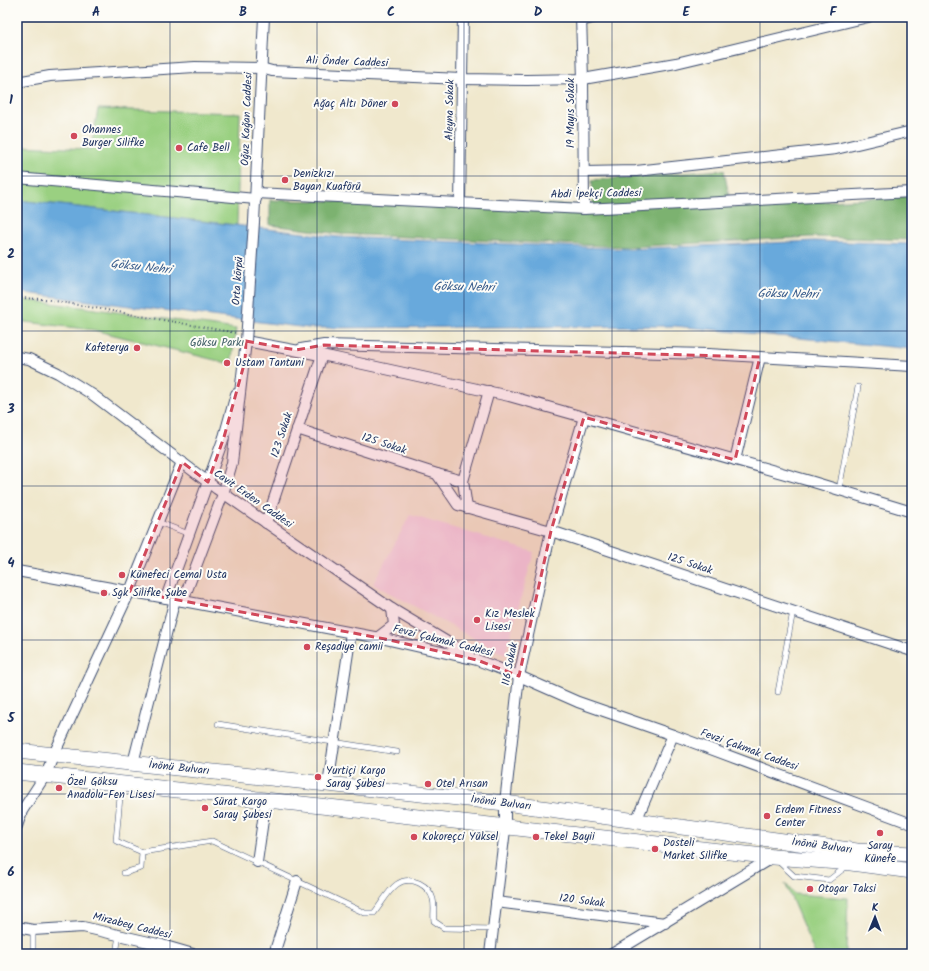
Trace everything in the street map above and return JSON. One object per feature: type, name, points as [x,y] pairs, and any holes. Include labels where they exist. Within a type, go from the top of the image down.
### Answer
[{"type":"main road","name":"İnönü Bulvarı","points":[[17,751],[505,803],[857,851],[912,854]]},
{"type":"main road","name":"İnönü Bulvarı","points":[[17,772],[46,774],[774,857],[851,863],[912,871]]},
{"type":"street","name":"Oğuz Kağan Caddesi","points":[[254,222],[264,17]]},
{"type":"street","name":"Aleyna Sokak","points":[[460,203],[463,17]]},
{"type":"street","points":[[581,19],[596,17]]},
{"type":"street","name":"Ali Önder Caddesi","points":[[17,82],[50,76],[195,67],[261,68],[272,72],[462,79],[583,79],[676,63],[868,17]]},
{"type":"street","name":"19 Mayıs Sokak","points":[[581,19],[584,209]]},
{"type":"street","points":[[584,172],[636,171],[836,149],[912,131]]},
{"type":"street","name":"Abdi İpekçi Caddesi","points":[[17,178],[256,196],[584,209],[912,192]]},
{"type":"street","name":"Orta körpü","points":[[245,361],[254,222]]},
{"type":"street","points":[[246,341],[322,355],[489,392],[584,417],[912,512]]},
{"type":"street","points":[[296,350],[324,344],[708,354],[912,366]]},
{"type":"street","name":"123 Sokak","points":[[266,523],[322,355]]},
{"type":"street","name":"Cavit Erden Caddesi","points":[[17,357],[29,359],[58,373],[93,395],[223,494],[392,609],[477,660]]},
{"type":"street","points":[[735,460],[760,357]]},
{"type":"street","points":[[133,763],[175,599],[189,534],[224,437],[245,361]]},
{"type":"street","points":[[175,599],[223,494],[232,463],[245,361]]},
{"type":"street","points":[[463,506],[463,481],[489,392]]},
{"type":"street","name":"116 Sokak","points":[[490,954],[505,826],[505,803],[519,676],[551,530],[584,417]]},
{"type":"street","name":"125 Sokak","points":[[297,429],[463,481]]},
{"type":"street","points":[[17,826],[22,811],[46,774],[130,591],[182,462]]},
{"type":"street","points":[[437,474],[463,506]]},
{"type":"street","name":"125 Sokak","points":[[463,506],[551,530],[912,651]]},
{"type":"street","name":"Fevzi Çakmak Caddesi","points":[[17,571],[175,599],[377,638],[477,660],[519,676],[578,702],[673,735],[912,824]]},
{"type":"street","points":[[377,638],[394,625],[392,609]]},
{"type":"street","points":[[328,784],[351,633]]},
{"type":"street","points":[[636,821],[673,735]]},
{"type":"street","points":[[257,862],[266,799]]},
{"type":"street","points":[[612,954],[774,857]]},
{"type":"street","points":[[274,954],[297,881]]},
{"type":"street","name":"120 Sokak","points":[[496,902],[665,923]]},
{"type":"street","name":"Mirzabey Caddesi","points":[[17,927],[33,930],[83,927],[192,954]]},
{"type":"lane","points":[[839,490],[858,387]]},
{"type":"lane","points":[[158,522],[189,534]]},
{"type":"lane","points":[[778,692],[793,612]]},
{"type":"lane","points":[[218,724],[397,752]]},
{"type":"lane","points":[[122,783],[116,841],[142,852],[212,841],[365,913],[374,912],[393,886],[400,882],[416,882],[429,891],[433,898],[434,921],[444,928],[493,929]]},
{"type":"lane","points":[[124,873],[142,868],[142,852]]},
{"type":"lane","points":[[33,930],[33,954]]},
{"type":"lane","points":[[116,954],[119,935]]},
{"type":"path","points":[[17,298],[44,299],[235,332]]},
{"type":"highlighted area","points":[[246,341],[296,350],[324,345],[760,357],[735,460],[584,417],[551,531],[519,676],[477,660],[385,639],[130,591],[182,462],[208,482],[224,437],[245,361]]},
{"type":"shaded area","name":"Kız Meslek Lisesi","points":[[410,515],[534,552],[505,655],[373,584]]},
{"type":"green space","points":[[98,109],[240,113],[237,225],[17,200],[17,146],[91,149]]},
{"type":"green space","points":[[724,170],[731,207],[912,196],[912,240],[812,237],[627,247],[340,234],[270,225],[270,200],[593,205],[592,180]]},
{"type":"green space","name":"Göksu Parkı","points":[[17,299],[236,329],[231,364],[94,330],[17,321]]},
{"type":"green space","points":[[785,883],[794,894],[848,898],[846,954],[815,954]]},
{"type":"water","name":"Göksu Nehri","points":[[17,200],[338,237],[630,249],[814,241],[912,244],[912,349],[675,326],[308,328],[17,292]]},
{"type":"place","name":"Ağaç Altı Döner","points":[[395,104]]},
{"type":"place","name":"Ohannes Burger Silifke","points":[[74,136]]},
{"type":"place","name":"Cafe Bell","points":[[179,148]]},
{"type":"place","name":"Denizkızı Bayan Kuaförü","points":[[285,180]]},
{"type":"place","name":"Kafeterya","points":[[137,348]]},
{"type":"place","name":"Ustam Tantuni","points":[[227,363]]},
{"type":"place","name":"Künefeci Cemal Usta","points":[[122,575]]},
{"type":"place","name":"Sgk Silifke Şube","points":[[104,593]]},
{"type":"place","name":"Kız Meslek Lisesi","points":[[477,620]]},
{"type":"place","name":"Reşadiye camii","points":[[307,647]]},
{"type":"place","name":"Yurtiçi Kargo Saray Şubesi","points":[[318,777]]},
{"type":"place","name":"Otel Arısan","points":[[428,784]]},
{"type":"place","name":"Özel Göksu Anadolu-Fen Lisesi","points":[[59,788]]},
{"type":"place","name":"Sürat Kargo Saray Şubesi","points":[[205,808]]},
{"type":"place","name":"Erdem Fitness Center","points":[[767,816]]},
{"type":"place","name":"Saray Künefe","points":[[880,833]]},
{"type":"place","name":"Kokoreçci Yüksel","points":[[414,837]]},
{"type":"place","name":"Tekel Bayii","points":[[536,837]]},
{"type":"place","name":"Dosteli Market Silifke","points":[[655,849]]},
{"type":"place","name":"Otogar Taksi","points":[[810,889]]}]
